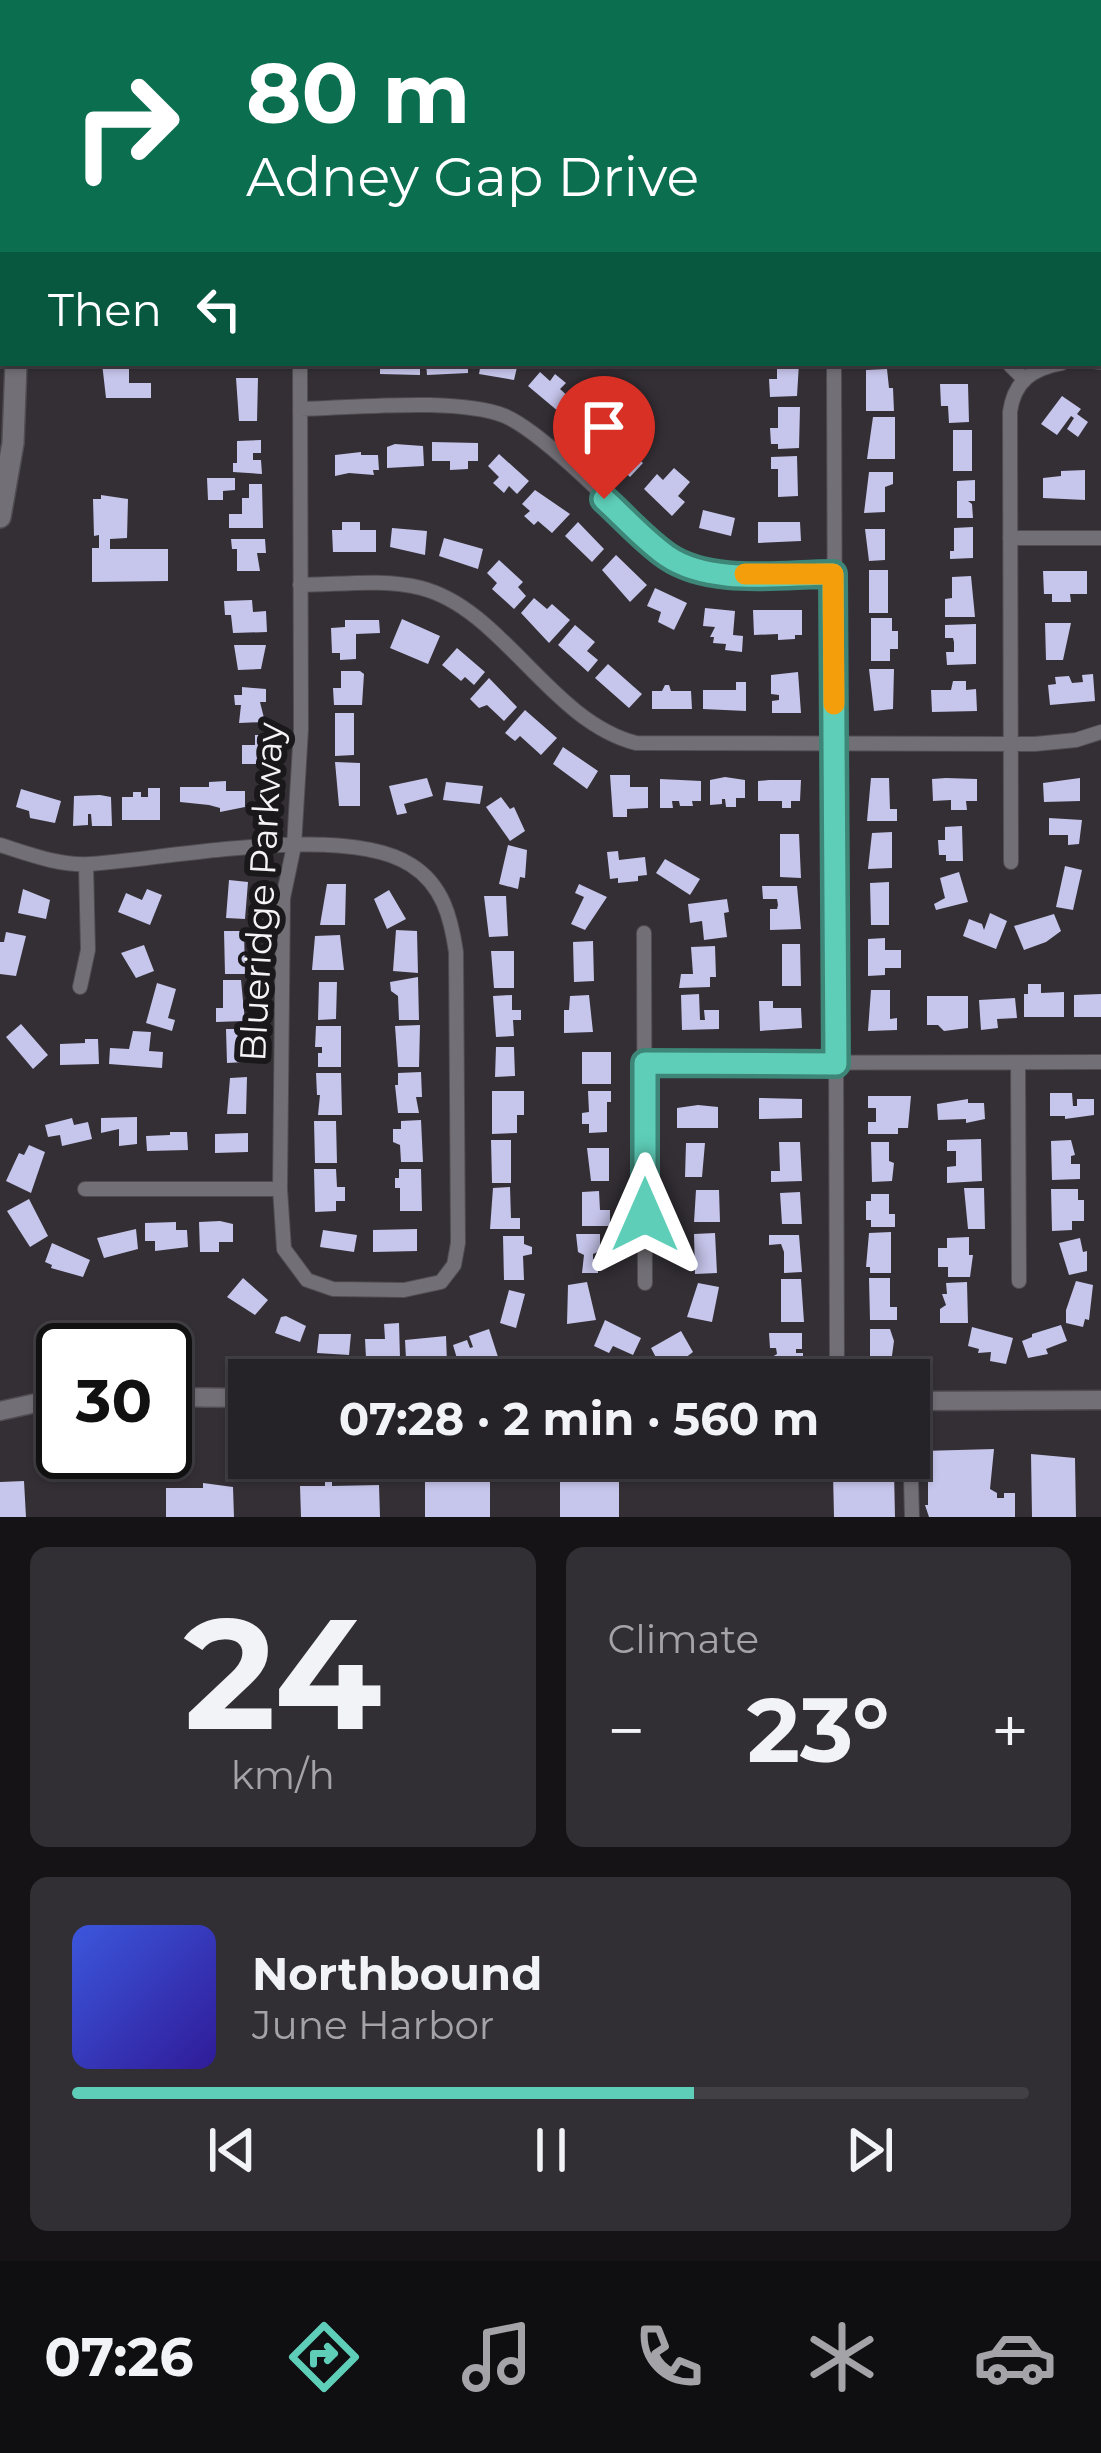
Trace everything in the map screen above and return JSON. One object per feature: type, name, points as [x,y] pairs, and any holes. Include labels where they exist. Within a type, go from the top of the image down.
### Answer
[{"type":"main road","points":[[0,517],[13,443],[16,366]]},
{"type":"street","name":"Blueridge Parkway","points":[[294,846],[390,855],[429,880],[450,912],[456,952],[458,1243],[454,1265],[441,1282],[404,1290],[334,1289],[307,1280],[284,1249],[280,1189],[283,898],[294,846],[301,729],[300,366]]},
{"type":"street","points":[[834,366],[837,1359]]},
{"type":"street","points":[[1011,366],[1024,380]]},
{"type":"street","points":[[1011,862],[1010,412],[1016,389],[1049,366]]},
{"type":"street","points":[[300,409],[462,408],[503,416],[539,440],[679,563],[721,574],[833,574]]},
{"type":"street","points":[[1010,538],[1101,538]]},
{"type":"street","points":[[300,585],[409,586],[447,598],[589,722],[629,742],[1010,744],[1061,742],[1101,732]]},
{"type":"street","points":[[0,845],[42,859],[86,865],[185,851],[294,846]]},
{"type":"street","points":[[80,987],[88,950],[86,865]]},
{"type":"street","points":[[644,934],[645,1283]]},
{"type":"street","points":[[645,1063],[1101,1062]]},
{"type":"street","points":[[1018,1063],[1018,1281]]},
{"type":"street","points":[[85,1189],[280,1189]]},
{"type":"street","points":[[192,1397],[228,1398]]},
{"type":"street","points":[[930,1401],[1101,1400]]},
{"type":"street","points":[[0,1411],[36,1402]]},
{"type":"street","points":[[911,1479],[912,1517]]},
{"type":"building","points":[[102,366],[129,366],[129,383],[151,383],[151,398],[106,398]]},
{"type":"building","points":[[380,366],[420,366],[420,375],[380,374]]},
{"type":"building","points":[[426,366],[468,366],[468,373],[427,375]]},
{"type":"building","points":[[480,366],[517,366],[514,380],[479,374]]},
{"type":"building","points":[[777,366],[799,366],[797,396],[770,397],[769,379],[777,379]]},
{"type":"building","points":[[887,369],[894,411],[866,411],[866,370]]},
{"type":"building","points":[[540,372],[550,381],[555,374],[566,383],[560,389],[570,398],[559,412],[528,386]]},
{"type":"building","points":[[236,378],[258,378],[257,421],[239,421]]},
{"type":"building","points":[[940,384],[968,384],[969,422],[949,423],[948,406],[941,406]]},
{"type":"building","points":[[1062,396],[1081,409],[1077,414],[1088,422],[1078,437],[1067,429],[1071,416],[1057,435],[1041,424]]},
{"type":"building","points":[[581,403],[609,428],[595,444],[563,414],[572,404],[577,408]]},
{"type":"building","points":[[778,407],[800,407],[799,448],[778,449],[778,444],[771,444],[770,428],[778,428]]},
{"type":"building","points":[[873,417],[895,417],[895,459],[867,459]]},
{"type":"building","points":[[953,430],[972,430],[972,471],[953,471]]},
{"type":"building","points":[[615,437],[625,447],[631,441],[638,448],[633,454],[643,463],[630,477],[602,451]]},
{"type":"building","points":[[261,440],[261,453],[253,453],[253,460],[261,460],[262,474],[233,472],[237,441]]},
{"type":"building","points":[[432,442],[478,443],[478,461],[468,461],[468,469],[450,470],[450,461],[432,461]]},
{"type":"building","points":[[423,446],[424,466],[387,468],[387,447]]},
{"type":"building","points":[[499,454],[529,481],[517,494],[509,486],[504,493],[493,483],[499,477],[488,466]]},
{"type":"building","points":[[335,455],[378,455],[379,470],[373,470],[374,475],[335,476]]},
{"type":"building","points":[[797,456],[798,496],[778,497],[778,469],[771,469],[771,457]]},
{"type":"building","points":[[674,468],[690,482],[678,496],[685,502],[672,516],[644,489],[657,474],[663,480]]},
{"type":"building","points":[[1085,470],[1085,500],[1043,498],[1043,478]]},
{"type":"building","points":[[869,472],[893,472],[893,484],[885,487],[885,512],[864,513]]},
{"type":"building","points":[[207,478],[235,478],[235,490],[223,491],[223,500],[208,500]]},
{"type":"building","points":[[975,480],[975,501],[968,501],[973,518],[957,518],[957,481]]},
{"type":"building","points":[[249,484],[262,484],[263,528],[229,528],[229,514],[242,514],[242,498],[249,498]]},
{"type":"building","points":[[535,490],[570,514],[552,533],[524,516],[530,511],[522,504]]},
{"type":"building","points":[[101,495],[128,499],[127,538],[110,539],[110,549],[168,549],[168,581],[92,582],[92,548],[99,548],[93,499]]},
{"type":"building","points":[[703,510],[735,518],[731,536],[699,528]]},
{"type":"building","points":[[342,522],[360,522],[360,530],[376,530],[376,552],[333,552],[332,530],[342,530]]},
{"type":"building","points":[[578,522],[604,549],[592,562],[565,536]]},
{"type":"building","points":[[758,522],[800,522],[801,541],[758,543]]},
{"type":"building","points":[[973,527],[973,558],[950,559],[954,528]]},
{"type":"building","points":[[392,528],[427,531],[425,555],[390,547]]},
{"type":"building","points":[[865,529],[885,529],[885,560],[869,561]]},
{"type":"building","points":[[444,538],[483,549],[478,569],[439,556]]},
{"type":"building","points":[[231,539],[265,539],[266,553],[257,553],[260,571],[237,571],[237,549],[232,549]]},
{"type":"building","points":[[616,555],[647,585],[630,602],[602,570]]},
{"type":"building","points":[[499,560],[523,582],[518,587],[526,596],[514,609],[492,589],[497,583],[487,573]]},
{"type":"building","points":[[869,570],[888,570],[888,613],[869,613]]},
{"type":"building","points":[[1043,571],[1087,571],[1087,594],[1070,594],[1071,602],[1052,602],[1052,594],[1044,594]]},
{"type":"building","points":[[971,576],[975,617],[945,617],[945,599],[952,598],[952,577]]},
{"type":"building","points":[[655,588],[687,603],[674,630],[658,622],[661,612],[647,606]]},
{"type":"building","points":[[534,598],[547,609],[552,604],[570,620],[549,643],[521,613]]},
{"type":"building","points":[[252,600],[253,612],[266,611],[267,632],[233,633],[224,601]]},
{"type":"building","points":[[705,608],[735,611],[733,635],[743,636],[742,652],[713,643],[710,637],[715,627],[703,626]]},
{"type":"building","points":[[753,610],[802,610],[802,635],[778,640],[778,634],[754,635]]},
{"type":"building","points":[[871,618],[892,618],[892,631],[898,631],[898,649],[890,649],[890,661],[871,661]]},
{"type":"building","points":[[402,619],[440,636],[428,664],[390,648]]},
{"type":"building","points":[[345,620],[379,620],[380,633],[356,634],[356,659],[340,660],[340,653],[332,653],[331,628],[345,627]]},
{"type":"building","points":[[1045,623],[1071,623],[1063,660],[1046,660]]},
{"type":"building","points":[[976,624],[976,664],[947,665],[946,652],[954,652],[954,642],[945,638],[945,625]]},
{"type":"building","points":[[575,625],[595,642],[587,651],[598,660],[588,672],[558,645]]},
{"type":"building","points":[[234,645],[266,645],[261,669],[238,670]]},
{"type":"building","points":[[457,648],[485,672],[474,685],[442,665]]},
{"type":"building","points":[[608,664],[642,694],[629,708],[595,678]]},
{"type":"building","points":[[869,669],[894,669],[893,709],[874,711]]},
{"type":"building","points":[[341,671],[364,674],[362,705],[334,705],[333,688],[341,688]]},
{"type":"building","points":[[798,672],[801,713],[772,713],[772,701],[779,700],[779,695],[771,694],[771,675]]},
{"type":"building","points":[[1093,674],[1095,701],[1050,705],[1048,685],[1056,684],[1055,677],[1069,676],[1072,683]]},
{"type":"building","points":[[489,678],[517,707],[504,721],[487,705],[479,708],[470,699]]},
{"type":"building","points":[[953,681],[966,681],[966,690],[976,689],[977,711],[932,712],[931,690],[951,690]]},
{"type":"building","points":[[736,682],[746,682],[746,711],[703,709],[703,690],[736,690]]},
{"type":"building","points":[[665,685],[671,691],[691,691],[692,709],[652,709],[652,691],[662,691]]},
{"type":"building","points":[[242,687],[266,689],[266,702],[260,702],[265,722],[239,723],[241,705],[235,705],[234,695],[242,695]]},
{"type":"building","points":[[525,710],[557,738],[541,755],[520,736],[515,741],[505,733]]},
{"type":"building","points":[[335,713],[354,713],[354,755],[335,756]]},
{"type":"building","points":[[255,735],[266,735],[266,764],[242,764],[242,745],[255,745]]},
{"type":"building","points":[[563,747],[598,771],[587,789],[553,764]]},
{"type":"building","points":[[335,762],[360,763],[360,806],[339,806]]},
{"type":"building","points":[[610,775],[630,775],[630,787],[648,787],[648,808],[627,809],[627,817],[613,817]]},
{"type":"building","points":[[427,778],[433,796],[404,804],[407,813],[397,815],[389,786]]},
{"type":"building","points":[[871,778],[889,778],[890,809],[897,809],[897,821],[867,821]]},
{"type":"building","points":[[1080,778],[1080,801],[1044,802],[1043,783]]},
{"type":"building","points":[[660,779],[701,781],[701,801],[680,806],[679,801],[672,801],[673,808],[660,808]]},
{"type":"building","points":[[932,779],[977,779],[977,801],[966,801],[967,810],[951,810],[951,800],[933,801]]},
{"type":"building","points":[[710,780],[745,780],[745,798],[736,798],[736,807],[726,807],[725,799],[710,805]]},
{"type":"building","points":[[801,780],[800,801],[791,801],[791,808],[782,808],[782,801],[758,801],[758,781]]},
{"type":"building","points":[[226,781],[226,791],[245,791],[245,807],[220,812],[209,805],[180,802],[180,787],[209,787],[209,782]]},
{"type":"building","points":[[446,782],[483,786],[480,804],[443,800]]},
{"type":"building","points":[[148,788],[160,788],[160,820],[122,820],[122,797],[141,792],[141,797],[148,797]]},
{"type":"building","points":[[21,789],[61,801],[55,823],[30,818],[29,811],[16,807]]},
{"type":"building","points":[[74,796],[111,797],[112,826],[92,826],[88,814],[88,825],[73,826]]},
{"type":"building","points":[[501,797],[510,809],[514,807],[525,831],[510,841],[486,807]]},
{"type":"building","points":[[1049,818],[1082,820],[1079,844],[1068,845],[1068,835],[1049,835]]},
{"type":"building","points":[[962,826],[963,861],[946,861],[946,855],[939,855],[938,840],[945,840],[945,827]]},
{"type":"building","points":[[892,832],[892,868],[868,869],[872,833]]},
{"type":"building","points":[[780,834],[799,834],[801,878],[780,877]]},
{"type":"building","points":[[508,845],[527,850],[525,878],[520,877],[518,889],[499,884]]},
{"type":"building","points":[[618,851],[619,860],[645,857],[647,875],[638,876],[638,881],[610,879],[607,852]]},
{"type":"building","points":[[665,859],[700,879],[690,895],[656,873]]},
{"type":"building","points":[[1065,866],[1082,870],[1073,910],[1056,907]]},
{"type":"building","points":[[959,872],[968,902],[936,910],[934,904],[945,898],[940,878]]},
{"type":"building","points":[[229,880],[248,882],[245,919],[226,918]]},
{"type":"building","points":[[889,882],[889,925],[871,925],[870,883]]},
{"type":"building","points":[[327,884],[346,884],[345,925],[320,925]]},
{"type":"building","points":[[579,884],[607,897],[585,930],[571,924],[584,897],[575,893]]},
{"type":"building","points":[[762,886],[797,886],[801,929],[770,930],[770,909],[777,909],[777,899],[763,899]]},
{"type":"building","points":[[23,889],[50,900],[46,919],[18,913]]},
{"type":"building","points":[[147,889],[162,895],[150,925],[118,912],[126,893],[142,900]]},
{"type":"building","points":[[389,890],[406,919],[387,929],[374,899]]},
{"type":"building","points":[[484,896],[506,896],[508,936],[489,937]]},
{"type":"building","points":[[727,899],[727,937],[704,940],[702,921],[690,923],[688,904]]},
{"type":"building","points":[[990,913],[1007,921],[996,949],[963,936],[969,919],[982,924],[984,930]]},
{"type":"building","points":[[1054,914],[1061,931],[1024,950],[1014,926]]},
{"type":"building","points":[[396,930],[417,931],[418,973],[393,971]]},
{"type":"building","points":[[224,931],[244,931],[245,974],[225,974]]},
{"type":"building","points":[[6,932],[26,936],[16,976],[0,974],[0,942]]},
{"type":"building","points":[[340,935],[344,970],[312,970],[315,936]]},
{"type":"building","points":[[885,938],[885,950],[901,950],[901,968],[885,968],[885,975],[868,976],[868,939]]},
{"type":"building","points":[[593,941],[594,981],[574,982],[573,942]]},
{"type":"building","points":[[782,944],[800,944],[801,986],[782,986]]},
{"type":"building","points":[[144,945],[154,971],[136,978],[121,953]]},
{"type":"building","points":[[715,946],[716,977],[710,977],[710,987],[679,988],[681,974],[693,974],[691,947]]},
{"type":"building","points":[[491,951],[514,951],[514,988],[494,988]]},
{"type":"building","points":[[418,977],[419,1020],[399,1020],[398,996],[390,982]]},
{"type":"building","points":[[223,980],[241,980],[245,1021],[216,1022],[216,1008],[223,1008]]},
{"type":"building","points":[[319,982],[337,982],[336,1019],[318,1020]]},
{"type":"building","points":[[157,983],[176,989],[168,1018],[175,1020],[172,1031],[146,1023]]},
{"type":"building","points":[[1028,984],[1041,984],[1041,993],[1064,992],[1064,1017],[1024,1017]]},
{"type":"building","points":[[871,990],[890,990],[890,1019],[897,1018],[897,1030],[868,1031]]},
{"type":"building","points":[[699,994],[700,1020],[705,1020],[704,1010],[719,1010],[719,1029],[682,1030],[681,995]]},
{"type":"building","points":[[1101,994],[1101,1017],[1074,1017],[1074,995]]},
{"type":"building","points":[[512,995],[512,1010],[521,1010],[521,1020],[513,1020],[514,1036],[496,1037],[493,996]]},
{"type":"building","points":[[589,995],[593,1032],[564,1033],[564,1010],[569,1010],[570,996]]},
{"type":"building","points":[[927,996],[968,996],[968,1028],[944,1031],[938,1025],[927,1025]]},
{"type":"building","points":[[1015,998],[1017,1018],[997,1019],[998,1028],[981,1030],[979,1000]]},
{"type":"building","points":[[759,1001],[773,1001],[773,1008],[801,1008],[802,1028],[760,1031]]},
{"type":"building","points":[[21,1024],[48,1055],[33,1069],[6,1037]]},
{"type":"building","points":[[420,1025],[419,1067],[398,1067],[395,1026]]},
{"type":"building","points":[[316,1026],[341,1026],[341,1067],[318,1067],[322,1047],[315,1047]]},
{"type":"building","points":[[226,1029],[246,1029],[245,1062],[227,1063]]},
{"type":"building","points":[[133,1031],[151,1032],[149,1051],[163,1052],[162,1068],[109,1064],[110,1048],[129,1049]]},
{"type":"building","points":[[85,1039],[98,1039],[99,1064],[60,1065],[60,1044],[85,1043]]},
{"type":"building","points":[[496,1047],[514,1047],[515,1076],[495,1077]]},
{"type":"building","points":[[582,1052],[611,1052],[611,1084],[582,1084]]},
{"type":"building","points":[[421,1072],[422,1097],[416,1097],[419,1113],[398,1113],[398,1073]]},
{"type":"building","points":[[316,1073],[341,1073],[342,1115],[318,1115]]},
{"type":"building","points":[[247,1077],[246,1114],[227,1114],[230,1078]]},
{"type":"building","points":[[492,1091],[524,1091],[524,1115],[517,1115],[517,1133],[492,1134]]},
{"type":"building","points":[[588,1091],[611,1091],[607,1132],[589,1133],[589,1124],[582,1124],[582,1113],[589,1112]]},
{"type":"building","points":[[1050,1093],[1072,1093],[1073,1106],[1077,1099],[1094,1099],[1094,1115],[1050,1116]]},
{"type":"building","points":[[868,1096],[911,1096],[908,1128],[898,1128],[898,1134],[868,1134],[868,1122],[876,1122],[876,1108],[868,1108]]},
{"type":"building","points":[[759,1098],[802,1099],[802,1118],[759,1119]]},
{"type":"building","points":[[968,1099],[968,1103],[984,1103],[985,1119],[938,1120],[937,1104]]},
{"type":"building","points":[[718,1107],[718,1128],[677,1128],[677,1108]]},
{"type":"building","points":[[137,1117],[137,1144],[119,1146],[119,1129],[101,1133],[101,1118]]},
{"type":"building","points":[[72,1118],[74,1125],[88,1122],[92,1139],[62,1146],[60,1135],[48,1137],[45,1125]]},
{"type":"building","points":[[421,1120],[423,1162],[401,1162],[393,1129],[401,1129],[401,1121]]},
{"type":"building","points":[[314,1121],[336,1121],[337,1163],[315,1163]]},
{"type":"building","points":[[187,1132],[188,1150],[147,1151],[146,1136]]},
{"type":"building","points":[[248,1133],[248,1152],[215,1153],[215,1134]]},
{"type":"building","points":[[981,1139],[982,1181],[947,1183],[947,1167],[956,1166],[956,1151],[947,1151],[947,1140]]},
{"type":"building","points":[[491,1140],[511,1140],[511,1183],[492,1183]]},
{"type":"building","points":[[1071,1140],[1075,1155],[1071,1164],[1080,1164],[1080,1179],[1052,1180],[1051,1141]]},
{"type":"building","points":[[779,1142],[800,1142],[802,1181],[771,1182],[771,1171],[780,1171]]},
{"type":"building","points":[[871,1142],[889,1142],[892,1181],[872,1182]]},
{"type":"building","points":[[686,1143],[705,1143],[702,1177],[685,1177]]},
{"type":"building","points":[[29,1145],[45,1152],[31,1193],[6,1181],[19,1153],[24,1155]]},
{"type":"building","points":[[587,1148],[609,1148],[609,1181],[591,1181]]},
{"type":"building","points":[[314,1169],[336,1169],[337,1187],[345,1187],[345,1201],[336,1201],[336,1211],[315,1212]]},
{"type":"building","points":[[399,1169],[421,1169],[422,1211],[400,1211],[400,1188],[395,1188]]},
{"type":"building","points":[[510,1187],[511,1218],[520,1218],[520,1229],[490,1229],[493,1188]]},
{"type":"building","points":[[964,1188],[984,1188],[985,1229],[968,1229]]},
{"type":"building","points":[[1051,1189],[1078,1189],[1078,1200],[1084,1200],[1084,1221],[1072,1221],[1072,1230],[1052,1231]]},
{"type":"building","points":[[696,1190],[719,1190],[720,1222],[694,1222]]},
{"type":"building","points":[[599,1191],[600,1210],[610,1210],[610,1226],[582,1226],[582,1192]]},
{"type":"building","points":[[800,1192],[802,1224],[782,1224],[780,1193]]},
{"type":"building","points":[[871,1194],[889,1194],[895,1227],[871,1227],[866,1201],[871,1201]]},
{"type":"building","points":[[29,1199],[48,1236],[30,1247],[7,1211]]},
{"type":"building","points":[[176,1222],[176,1230],[187,1230],[188,1247],[155,1251],[155,1241],[145,1241],[145,1223]]},
{"type":"building","points":[[199,1222],[233,1224],[233,1242],[219,1242],[219,1252],[200,1252]]},
{"type":"building","points":[[136,1229],[138,1249],[104,1258],[97,1238]]},
{"type":"building","points":[[417,1229],[417,1251],[373,1252],[373,1230]]},
{"type":"building","points":[[323,1230],[357,1235],[354,1252],[320,1247]]},
{"type":"building","points":[[891,1232],[891,1273],[870,1273],[866,1267],[869,1233]]},
{"type":"building","points":[[715,1233],[717,1273],[695,1274],[694,1234]]},
{"type":"building","points":[[576,1234],[600,1234],[600,1251],[593,1254],[598,1273],[582,1273],[584,1255],[578,1252]]},
{"type":"building","points":[[769,1235],[799,1235],[802,1272],[784,1273],[781,1244],[769,1245]]},
{"type":"building","points":[[503,1236],[524,1236],[524,1244],[532,1247],[532,1254],[523,1256],[524,1280],[504,1280]]},
{"type":"building","points":[[969,1237],[970,1277],[948,1277],[948,1267],[938,1267],[938,1248],[947,1248],[947,1238]]},
{"type":"building","points":[[1080,1238],[1083,1252],[1087,1251],[1087,1271],[1069,1275],[1059,1243]]},
{"type":"building","points":[[52,1243],[90,1260],[83,1277],[45,1262]]},
{"type":"building","points":[[243,1278],[268,1300],[255,1315],[227,1297]]},
{"type":"building","points":[[869,1278],[890,1278],[890,1307],[897,1307],[897,1320],[870,1320]]},
{"type":"building","points":[[781,1279],[801,1279],[804,1322],[781,1322]]},
{"type":"building","points":[[1076,1281],[1093,1285],[1089,1320],[1085,1319],[1083,1327],[1066,1323]]},
{"type":"building","points":[[587,1282],[596,1320],[567,1324],[568,1285]]},
{"type":"building","points":[[967,1282],[968,1323],[940,1323],[946,1283]]},
{"type":"building","points":[[698,1283],[719,1287],[712,1322],[687,1317]]},
{"type":"building","points":[[509,1290],[525,1294],[516,1328],[500,1323]]},
{"type":"building","points":[[281,1317],[306,1326],[300,1342],[275,1333]]},
{"type":"building","points":[[605,1320],[641,1338],[633,1355],[613,1346],[609,1353],[594,1346]]},
{"type":"building","points":[[399,1323],[400,1358],[366,1358],[365,1339],[385,1339],[384,1324]]},
{"type":"building","points":[[1061,1325],[1067,1341],[1046,1349],[1048,1354],[1028,1358],[1022,1341]]},
{"type":"building","points":[[972,1327],[1013,1338],[1006,1364],[990,1361],[991,1352],[978,1353],[979,1349],[968,1346]]},
{"type":"building","points":[[489,1329],[499,1359],[457,1359],[453,1345],[467,1340],[473,1347],[469,1336]]},
{"type":"building","points":[[870,1329],[890,1329],[892,1359],[870,1359]]},
{"type":"building","points":[[681,1331],[693,1352],[684,1359],[657,1359],[651,1348]]},
{"type":"building","points":[[769,1333],[802,1333],[802,1349],[796,1353],[803,1353],[803,1359],[772,1359],[776,1348],[770,1348]]},
{"type":"building","points":[[319,1334],[351,1334],[349,1355],[317,1353]]},
{"type":"building","points":[[446,1336],[447,1359],[406,1359],[405,1340]]},
{"type":"building","points":[[994,1449],[990,1489],[997,1498],[1015,1493],[1015,1517],[929,1517],[925,1505],[930,1451]]},
{"type":"building","points":[[1031,1454],[1075,1458],[1076,1517],[1032,1517]]},
{"type":"building","points":[[425,1479],[490,1479],[490,1517],[425,1517]]},
{"type":"building","points":[[560,1479],[619,1479],[619,1517],[560,1517]]},
{"type":"building","points":[[833,1479],[894,1479],[895,1517],[834,1517]]},
{"type":"building","points":[[325,1480],[332,1480],[332,1486],[379,1485],[380,1517],[301,1517],[300,1486],[325,1486]]},
{"type":"building","points":[[24,1481],[26,1517],[0,1517],[0,1482]]},
{"type":"building","points":[[203,1483],[233,1487],[234,1517],[166,1517],[166,1488],[203,1488]]},
{"type":"slow traffic","points":[[745,574],[833,574],[834,704]]},
{"type":"route","points":[[604,499],[669,558],[695,569],[721,574],[833,574],[836,1064],[645,1063],[645,1215]]}]
